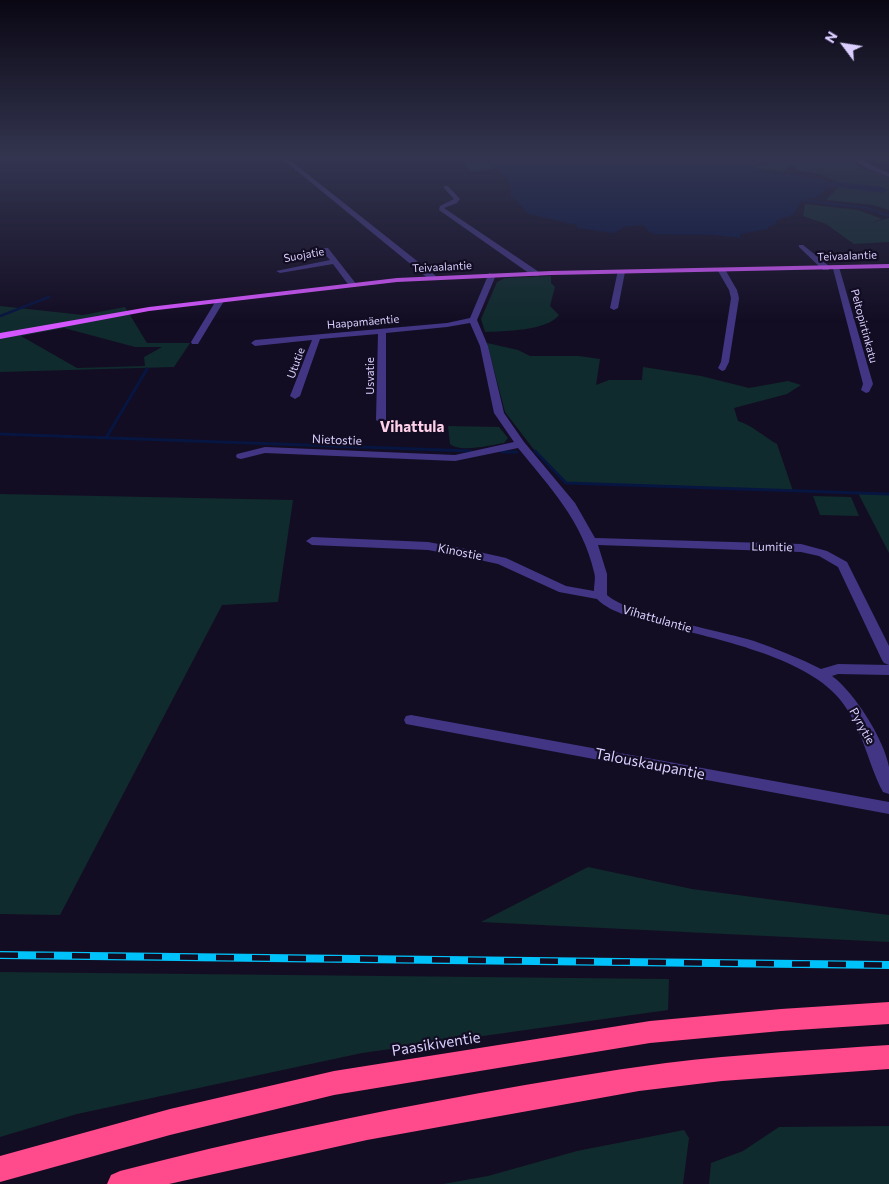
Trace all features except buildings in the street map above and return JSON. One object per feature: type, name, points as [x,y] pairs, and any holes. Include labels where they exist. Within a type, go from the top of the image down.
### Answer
[{"type":"highway","name":"Paasikiventie","points":[[0,1169],[170,1122],[334,1083],[650,1032],[889,1013]]},
{"type":"highway","points":[[120,1184],[180,1168],[338,1132],[533,1096],[666,1076],[794,1063],[889,1056]]},
{"type":"main road","name":"Teivaalantie","points":[[0,336],[119,314],[353,285],[432,278],[889,266]]},
{"type":"street","points":[[350,212],[432,278]]},
{"type":"street","points":[[446,212],[536,274]]},
{"type":"street","points":[[801,246],[831,268]]},
{"type":"street","points":[[325,250],[353,285]]},
{"type":"street","name":"Suojatie","points":[[280,271],[333,262]]},
{"type":"street","name":"Peltopirtinkatu","points":[[831,268],[868,382],[866,390]]},
{"type":"street","points":[[722,270],[733,290],[735,298],[725,362],[722,368]]},
{"type":"street","points":[[614,308],[621,272]]},
{"type":"street","points":[[492,276],[473,320],[484,346],[499,414],[520,444],[571,504],[591,541],[601,574],[601,596]]},
{"type":"street","points":[[195,342],[220,301]]},
{"type":"street","name":"Haapamäentie","points":[[254,343],[447,325],[473,320]]},
{"type":"street","name":"Usvatie","points":[[381,420],[382,331]]},
{"type":"street","name":"Ututie","points":[[295,396],[317,337]]},
{"type":"street","name":"Nietostie","points":[[242,456],[265,450],[455,458],[520,444]]},
{"type":"street","name":"Kinostie","points":[[312,541],[428,546],[466,553],[502,561],[563,589],[601,596]]},
{"type":"street","name":"Lumitie","points":[[591,541],[820,550],[843,565],[889,660]]},
{"type":"street","name":"Vihattulantie","points":[[601,596],[613,606],[748,644],[783,656],[820,674]]},
{"type":"street","points":[[820,674],[838,669],[889,670]]},
{"type":"street","name":"Pyrytie","points":[[820,674],[841,690],[853,709],[867,733],[889,788]]},
{"type":"street","name":"Talouskaupantie","points":[[411,720],[889,808]]},
{"type":"green space","points":[[804,212],[864,212],[882,219],[868,224],[889,218],[889,242],[854,244],[826,224],[803,216]]},
{"type":"green space","points":[[551,276],[551,283],[555,287],[550,306],[559,315],[545,324],[535,327],[485,332],[481,319],[497,282],[505,278]]},
{"type":"green space","points":[[0,306],[83,315],[125,307],[147,343],[190,343],[174,367],[0,372]],"holes":[[[64,328],[135,347],[162,347],[144,357],[145,366],[77,368],[21,336]]]},
{"type":"green space","points":[[487,343],[518,350],[530,356],[579,356],[600,359],[596,385],[609,380],[642,380],[643,367],[701,376],[749,388],[788,381],[801,385],[787,394],[734,408],[738,421],[753,428],[777,444],[793,491],[566,483],[535,451],[505,412]]},
{"type":"green space","points":[[448,426],[499,427],[508,438],[504,443],[476,448],[455,447],[450,444]]},
{"type":"green space","points":[[858,493],[889,494],[889,553]]},
{"type":"green space","points":[[0,494],[293,500],[278,602],[222,605],[60,915],[0,914]]},
{"type":"green space","points":[[813,496],[851,497],[859,516],[820,515]]},
{"type":"green space","points":[[588,867],[692,889],[889,915],[889,942],[481,922]]},
{"type":"green space","points":[[0,972],[669,979],[668,1010],[362,1053],[77,1114],[0,1137]]},
{"type":"green space","points":[[889,1126],[889,1184],[709,1184],[711,1163],[743,1151],[779,1127]]},
{"type":"green space","points":[[684,1130],[689,1138],[683,1184],[443,1184],[488,1176],[577,1151]]},
{"type":"water","points":[[527,212],[795,212],[793,215],[779,219],[768,229],[740,234],[740,238],[715,235],[656,234],[649,232],[643,225],[624,227],[614,233],[577,228],[576,225]]},
{"type":"waterway","points":[[879,212],[889,216]]},
{"type":"waterway","points":[[0,316],[49,297]]},
{"type":"waterway","points":[[106,438],[147,369]]},
{"type":"waterway","points":[[0,434],[106,438]]},
{"type":"waterway","points":[[106,438],[471,451]]},
{"type":"waterway","points":[[535,451],[566,483],[889,494]]},
{"type":"waterway","points":[[502,452],[517,452]]},
{"type":"railway","points":[[0,955],[889,965]]},
{"type":"district","name":"Vihattula","points":[[412,427]]}]
